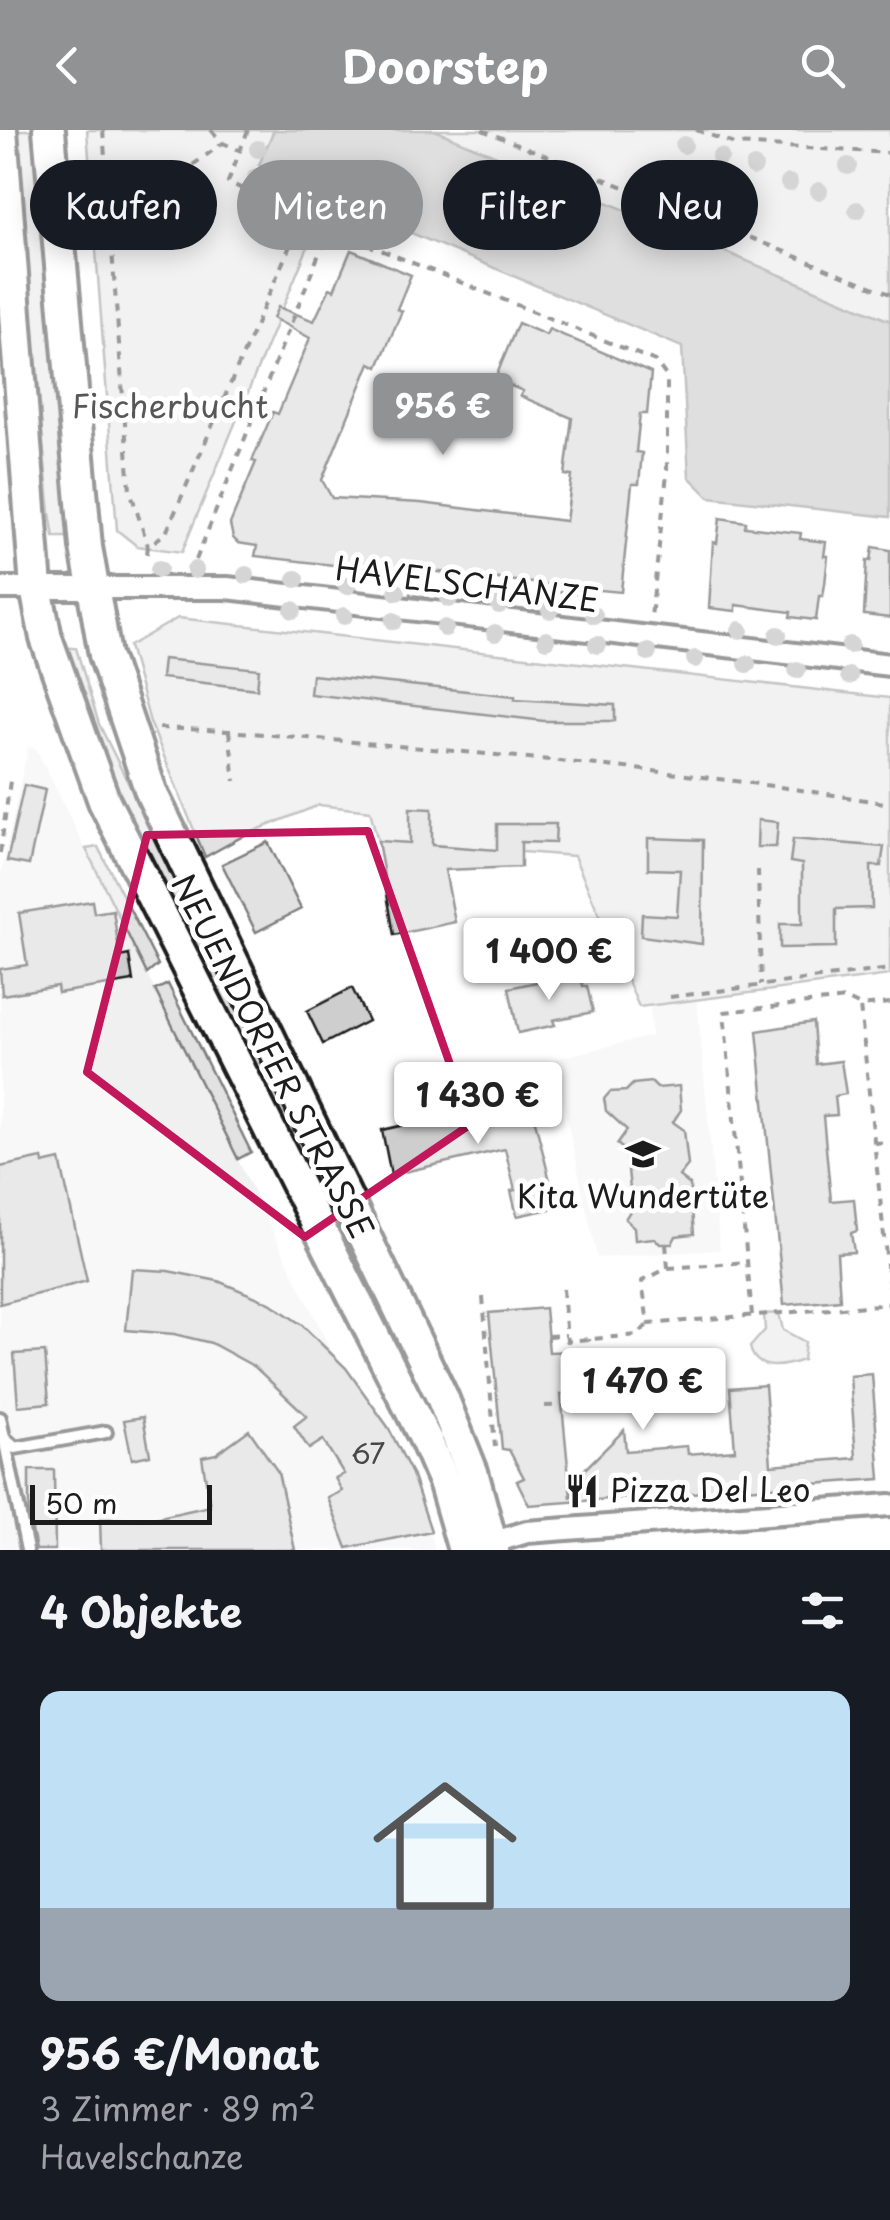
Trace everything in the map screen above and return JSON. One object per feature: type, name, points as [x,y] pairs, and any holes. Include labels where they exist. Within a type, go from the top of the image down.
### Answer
[{"type":"main road","name":"NEUENDORFER STRASSE","points":[[1,130],[6,297],[36,588],[52,655],[104,801],[426,1440],[452,1505],[483,1548]]},
{"type":"main road","name":"NEUENDORFER STRASSE","points":[[49,130],[75,444],[105,654],[150,792],[442,1397],[472,1472],[483,1548]]},
{"type":"street","name":"HAVELSCHANZE","points":[[0,588],[227,588],[890,665]]},
{"type":"street","points":[[483,1548],[527,1532],[890,1505]]},
{"type":"lane","points":[[0,1418],[27,1550]]},
{"type":"lane","points":[[4,1438],[15,1448],[106,1432]]},
{"type":"path","points":[[103,130],[105,160]]},
{"type":"path","points":[[212,130],[223,144],[240,150]]},
{"type":"path","points":[[237,186],[228,182],[248,130]]},
{"type":"path","points":[[482,130],[890,294]]},
{"type":"path","points":[[696,130],[734,144],[890,153]]},
{"type":"path","points":[[200,160],[223,144]]},
{"type":"path","points":[[111,250],[130,490],[148,546],[146,554]]},
{"type":"path","points":[[148,546],[166,533],[288,250]]},
{"type":"path","points":[[196,560],[321,250]]},
{"type":"path","points":[[381,250],[656,361],[667,377],[667,474],[651,615]]},
{"type":"path","points":[[152,728],[229,731],[686,773],[890,804]]},
{"type":"path","points":[[229,731],[234,781]]},
{"type":"path","points":[[0,853],[10,781]]},
{"type":"path","points":[[758,870],[761,985]]},
{"type":"path","points":[[670,996],[890,969]]},
{"type":"path","points":[[752,1316],[724,1012],[846,999],[860,1006],[890,1003]]},
{"type":"path","points":[[860,1006],[890,1294]]},
{"type":"path","points":[[874,1144],[890,1142]]},
{"type":"path","points":[[882,1223],[890,1222]]},
{"type":"path","points":[[666,1244],[668,1268]]},
{"type":"path","points":[[648,1324],[642,1281],[668,1268],[749,1262]]},
{"type":"path","points":[[563,1289],[567,1341],[638,1335],[648,1324],[890,1304]]},
{"type":"path","points":[[483,1297],[495,1447]]},
{"type":"path","points":[[548,1336],[566,1335]]},
{"type":"path","points":[[545,1406],[594,1404],[589,1339]]},
{"type":"highlighted area","points":[[368,831],[471,1124],[305,1237],[87,1072],[147,835]]},
{"type":"shaded area","points":[[274,130],[434,130],[506,160],[443,160],[443,246],[423,238],[423,160],[261,160]]},
{"type":"shaded area","points":[[601,200],[621,208],[621,250],[720,250],[890,321],[890,517],[709,497],[689,477],[682,347],[452,250],[601,250]]},
{"type":"shaded area","points":[[28,747],[36,748],[334,1356],[367,1395],[406,1459],[420,1493],[435,1550],[0,1550],[0,877]]},
{"type":"shaded area","name":"Kita Wundertüte","points":[[697,999],[720,1250],[597,1258],[554,1059],[651,1036],[650,1005]]},
{"type":"green space","points":[[11,130],[38,130],[40,160],[30,160],[30,250],[47,250],[68,537],[54,537]]},
{"type":"green space","name":"Fischerbucht","points":[[87,130],[274,130],[261,160],[237,160],[237,250],[307,250],[182,552],[137,546],[117,530],[96,250],[217,250],[217,160],[89,160]]},
{"type":"green space","points":[[434,130],[890,130],[890,321],[720,250],[758,250],[758,160],[621,160],[621,208],[601,200],[601,160],[506,160]]},
{"type":"green space","points":[[178,618],[890,698],[890,975],[639,1007],[574,856],[378,841],[370,811],[319,805],[247,834],[205,857],[150,722],[129,646]]},
{"type":"green space","points":[[62,648],[76,648],[99,724],[298,1126],[287,1135],[121,806]]},
{"type":"green space","points":[[268,842],[301,909],[256,932],[222,864]]},
{"type":"green space","points":[[98,847],[158,965],[147,974],[86,849]]},
{"type":"green space","points":[[168,984],[251,1152],[238,1159],[155,990]]},
{"type":"green space","points":[[316,1163],[463,1473],[459,1503],[304,1167]]},
{"type":"green space","points":[[779,1313],[783,1330],[805,1342],[803,1360],[771,1366],[758,1361],[750,1347],[765,1330],[764,1314]]},
{"type":"building","points":[[351,250],[411,275],[397,309],[402,311],[378,367],[370,363],[322,480],[332,498],[421,503],[566,521],[572,476],[565,475],[572,418],[520,396],[523,391],[495,379],[518,323],[546,335],[549,329],[651,373],[647,414],[640,414],[636,452],[642,453],[639,484],[632,484],[621,592],[579,588],[579,594],[550,590],[550,585],[430,571],[427,597],[410,595],[412,574],[255,556],[257,546],[238,543],[233,538],[230,524],[256,462],[252,461],[273,412],[278,414],[310,338],[273,318],[278,307],[314,321],[330,288],[334,290]]},
{"type":"building","points":[[720,518],[746,522],[745,527],[801,533],[800,539],[826,542],[825,584],[816,620],[790,617],[791,612],[736,605],[736,611],[709,608],[713,542],[717,543]]},
{"type":"building","points":[[873,547],[890,550],[890,618],[864,615],[867,560],[871,561]]},
{"type":"building","points":[[163,659],[259,669],[257,689],[161,678]]},
{"type":"building","points":[[312,675],[515,699],[615,705],[615,721],[544,721],[310,694]]},
{"type":"building","points":[[24,785],[45,790],[29,865],[7,861]]},
{"type":"building","points":[[410,808],[432,809],[432,845],[497,850],[497,824],[556,824],[555,843],[521,842],[521,867],[445,870],[455,922],[394,935],[378,841],[410,843]]},
{"type":"building","points":[[758,820],[778,822],[776,847],[757,847]]},
{"type":"building","points":[[648,838],[703,840],[702,944],[641,936],[642,914],[677,916],[680,870],[648,869]]},
{"type":"building","points":[[793,839],[884,847],[881,866],[871,866],[872,908],[836,909],[836,947],[780,948],[780,924],[802,924],[802,864],[790,862]]},
{"type":"building","points":[[92,901],[94,913],[113,910],[120,957],[129,955],[133,981],[58,993],[57,986],[2,995],[0,969],[27,965],[19,913]]},
{"type":"building","points":[[581,977],[593,1012],[553,1020],[555,1025],[518,1033],[509,988]]},
{"type":"building","points":[[352,988],[368,1021],[323,1044],[307,1011]]},
{"type":"building","points":[[813,1022],[816,1064],[841,1061],[846,1094],[835,1096],[837,1115],[823,1116],[831,1201],[854,1199],[857,1231],[851,1233],[854,1252],[837,1253],[840,1300],[784,1305],[757,1031]]},
{"type":"building","points":[[651,1082],[657,1088],[679,1086],[681,1110],[673,1122],[684,1130],[688,1165],[679,1176],[690,1185],[694,1234],[676,1236],[672,1244],[660,1244],[654,1238],[635,1240],[634,1227],[625,1219],[632,1208],[626,1151],[617,1144],[627,1130],[606,1111],[604,1099],[610,1092]]},
{"type":"building","points":[[529,1097],[550,1181],[543,1182],[550,1209],[517,1216],[505,1149],[391,1175],[382,1130]]},
{"type":"building","points":[[42,1158],[43,1164],[60,1160],[87,1281],[0,1304],[0,1167]]},
{"type":"building","points":[[132,1269],[218,1281],[270,1303],[302,1325],[346,1368],[388,1427],[412,1474],[431,1531],[347,1548],[328,1498],[342,1491],[335,1478],[344,1474],[323,1440],[309,1449],[294,1426],[307,1416],[255,1367],[211,1343],[174,1334],[126,1330]]},
{"type":"building","points":[[545,1308],[549,1352],[573,1351],[574,1371],[566,1371],[567,1394],[561,1394],[571,1498],[580,1474],[624,1430],[626,1451],[687,1446],[688,1454],[735,1450],[730,1388],[765,1385],[771,1465],[856,1458],[850,1376],[872,1374],[880,1479],[529,1505],[517,1481],[524,1478],[509,1450],[502,1449],[489,1313]]},
{"type":"building","points":[[45,1352],[49,1403],[18,1406],[14,1354]]},
{"type":"building","points":[[143,1417],[150,1455],[132,1459],[124,1420]]},
{"type":"building","points":[[249,1430],[278,1472],[295,1550],[101,1550],[100,1519],[151,1519],[210,1506],[202,1457],[216,1454]]},
{"type":"building","points":[[29,1470],[54,1470],[55,1550],[36,1550],[29,1516]]},
{"type":"place","name":"Kita Wundertüte","points":[[643,1154]]},
{"type":"place","name":"Pizza Del Leo","points":[[582,1491]]}]
